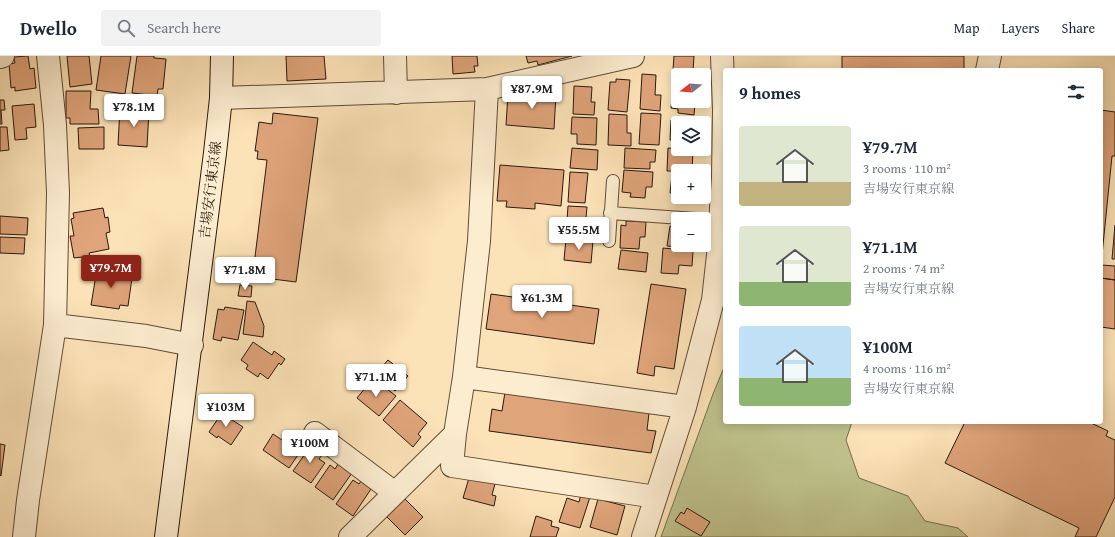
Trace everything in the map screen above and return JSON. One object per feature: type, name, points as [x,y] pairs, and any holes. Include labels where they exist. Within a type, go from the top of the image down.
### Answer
[{"type":"street","points":[[24,537],[28,500],[55,325],[58,193],[55,125],[48,56]]},
{"type":"street","name":"吉場安行東京線","points":[[166,537],[192,345],[221,98],[222,56]]},
{"type":"street","points":[[395,56],[396,93]]},
{"type":"street","points":[[221,98],[487,89],[634,56]]},
{"type":"street","points":[[722,56],[723,83]]},
{"type":"street","points":[[987,68],[990,56]]},
{"type":"street","points":[[487,89],[479,241],[464,377],[455,434],[452,466],[656,498]]},
{"type":"street","points":[[643,537],[685,407],[713,300],[718,256],[712,220],[723,160]]},
{"type":"street","points":[[55,325],[146,336],[192,345]]},
{"type":"street","points":[[464,377],[685,407]]},
{"type":"street","points":[[315,433],[395,493]]},
{"type":"street","points":[[350,537],[455,434]]},
{"type":"lane","points":[[609,240],[613,181]]},
{"type":"lane","points":[[610,213],[671,217]]},
{"type":"green space","points":[[723,370],[723,424],[851,424],[846,440],[859,478],[908,496],[925,521],[958,528],[968,537],[661,537]]},
{"type":"building","points":[[28,56],[30,69],[34,68],[36,88],[15,91],[15,87],[11,88],[9,64],[15,63],[14,57]]},
{"type":"building","points":[[67,56],[89,56],[92,84],[70,87]]},
{"type":"building","points":[[101,56],[131,56],[125,94],[96,90]]},
{"type":"building","points":[[137,56],[154,56],[154,58],[166,59],[163,89],[158,89],[157,96],[132,93]]},
{"type":"building","points":[[286,56],[324,56],[326,79],[287,81]]},
{"type":"building","points":[[452,56],[477,56],[478,66],[474,66],[475,72],[453,74]]},
{"type":"building","points":[[526,56],[572,56],[538,65],[537,61],[528,63]]},
{"type":"building","points":[[674,56],[694,56],[693,68],[673,68]]},
{"type":"building","points":[[842,56],[964,56],[964,68],[842,68]]},
{"type":"building","points":[[642,74],[656,75],[655,95],[661,95],[660,111],[640,109]]},
{"type":"building","points":[[616,79],[630,80],[627,112],[608,110],[610,82],[616,82]]},
{"type":"building","points":[[574,86],[592,87],[591,102],[595,102],[594,115],[573,114]]},
{"type":"building","points":[[66,91],[91,91],[90,109],[98,109],[99,124],[70,124],[70,118],[66,118]]},
{"type":"building","points":[[531,92],[556,94],[554,129],[506,125],[508,94],[530,96]]},
{"type":"building","points":[[0,100],[4,100],[5,110],[1,110],[2,124],[0,124]]},
{"type":"building","points":[[34,104],[36,127],[26,128],[27,139],[15,140],[12,106]]},
{"type":"building","points":[[120,108],[149,110],[147,147],[118,145]]},
{"type":"building","points":[[671,108],[695,108],[694,115],[678,113],[678,109]]},
{"type":"building","points":[[1103,110],[1115,112],[1115,156],[1112,156],[1103,245]]},
{"type":"building","points":[[273,113],[318,118],[296,282],[241,275],[243,264],[254,265],[267,160],[257,159],[258,151],[255,151],[259,122],[272,124]]},
{"type":"building","points":[[641,113],[661,114],[659,145],[639,144]]},
{"type":"building","points":[[609,114],[627,115],[627,133],[631,133],[631,146],[608,145]]},
{"type":"building","points":[[572,117],[597,118],[596,145],[577,144],[577,134],[571,134]]},
{"type":"building","points":[[0,127],[7,127],[9,150],[0,151]]},
{"type":"building","points":[[104,127],[104,149],[79,149],[78,128]]},
{"type":"building","points":[[572,148],[598,150],[597,170],[570,168]]},
{"type":"building","points":[[625,148],[656,150],[655,162],[650,162],[650,169],[624,168]]},
{"type":"building","points":[[668,148],[671,148],[671,156],[693,156],[692,164],[671,164],[671,171],[667,171]]},
{"type":"building","points":[[500,165],[564,170],[561,206],[535,203],[535,209],[506,207],[507,201],[497,201]]},
{"type":"building","points":[[624,170],[653,172],[652,187],[646,187],[645,198],[630,197],[631,193],[622,192]]},
{"type":"building","points":[[570,172],[588,173],[585,203],[568,202]]},
{"type":"building","points":[[568,206],[587,207],[584,238],[566,236]]},
{"type":"building","points":[[103,208],[105,218],[108,217],[110,232],[106,233],[109,249],[89,253],[90,256],[74,258],[70,236],[74,236],[71,219],[74,218],[73,213]]},
{"type":"building","points":[[0,216],[28,218],[27,235],[0,234]]},
{"type":"building","points":[[626,221],[646,222],[645,237],[640,237],[639,249],[620,248],[621,225],[626,226]]},
{"type":"building","points":[[1115,225],[1115,259],[1112,259]]},
{"type":"building","points":[[671,226],[671,246],[667,246]]},
{"type":"building","points":[[0,237],[25,238],[24,254],[0,253]]},
{"type":"building","points":[[566,239],[593,241],[591,263],[564,260]]},
{"type":"building","points":[[663,248],[671,249],[671,252],[693,252],[692,266],[679,265],[678,274],[661,273]]},
{"type":"building","points":[[621,250],[648,253],[646,272],[618,269]]},
{"type":"building","points":[[1103,265],[1115,266],[1115,280],[1103,278]]},
{"type":"building","points":[[97,269],[128,274],[127,278],[132,278],[128,306],[120,305],[119,309],[91,305]]},
{"type":"building","points":[[1103,278],[1115,280],[1115,329],[1103,327]]},
{"type":"building","points":[[651,284],[686,289],[674,369],[655,366],[654,376],[637,373]]},
{"type":"building","points":[[240,285],[252,286],[251,297],[238,296]]},
{"type":"building","points":[[491,294],[599,309],[594,344],[486,329]]},
{"type":"building","points":[[247,301],[255,302],[264,326],[263,337],[243,334]]},
{"type":"building","points":[[225,307],[244,310],[238,340],[222,337],[221,341],[213,339],[218,309],[224,310]]},
{"type":"building","points":[[253,342],[272,355],[274,351],[285,359],[281,365],[279,363],[268,379],[260,373],[258,377],[246,369],[248,365],[241,360]]},
{"type":"building","points":[[388,360],[408,376],[395,391],[375,375]]},
{"type":"building","points":[[370,382],[379,389],[382,385],[396,396],[379,416],[357,398]]},
{"type":"building","points":[[505,392],[649,413],[647,430],[656,431],[651,453],[489,431],[492,409],[502,411]]},
{"type":"building","points":[[400,400],[427,423],[418,434],[421,437],[413,447],[383,420]]},
{"type":"building","points":[[224,410],[231,415],[229,418],[243,427],[231,445],[209,432]]},
{"type":"building","points":[[964,424],[1093,424],[1108,431],[1106,436],[1115,440],[1115,497],[1096,537],[1075,537],[1079,528],[945,463]]},
{"type":"building","points":[[273,434],[300,452],[289,468],[263,450]]},
{"type":"building","points":[[0,444],[5,445],[1,476],[0,475]]},
{"type":"building","points":[[312,444],[324,452],[319,459],[325,463],[311,483],[293,471]]},
{"type":"building","points":[[338,464],[352,473],[333,500],[315,487],[330,465],[335,469]]},
{"type":"building","points":[[469,478],[496,480],[492,495],[496,496],[494,506],[463,498]]},
{"type":"building","points":[[353,480],[359,484],[361,481],[371,489],[353,516],[336,504]]},
{"type":"building","points":[[581,494],[590,497],[580,528],[559,522],[567,498],[579,502]]},
{"type":"building","points":[[405,499],[423,517],[405,535],[387,517]]},
{"type":"building","points":[[598,499],[625,506],[617,535],[590,527]]},
{"type":"building","points":[[687,508],[710,522],[701,536],[675,521],[681,512],[684,514]]},
{"type":"building","points":[[536,516],[552,521],[551,526],[559,528],[556,537],[530,537]]}]
